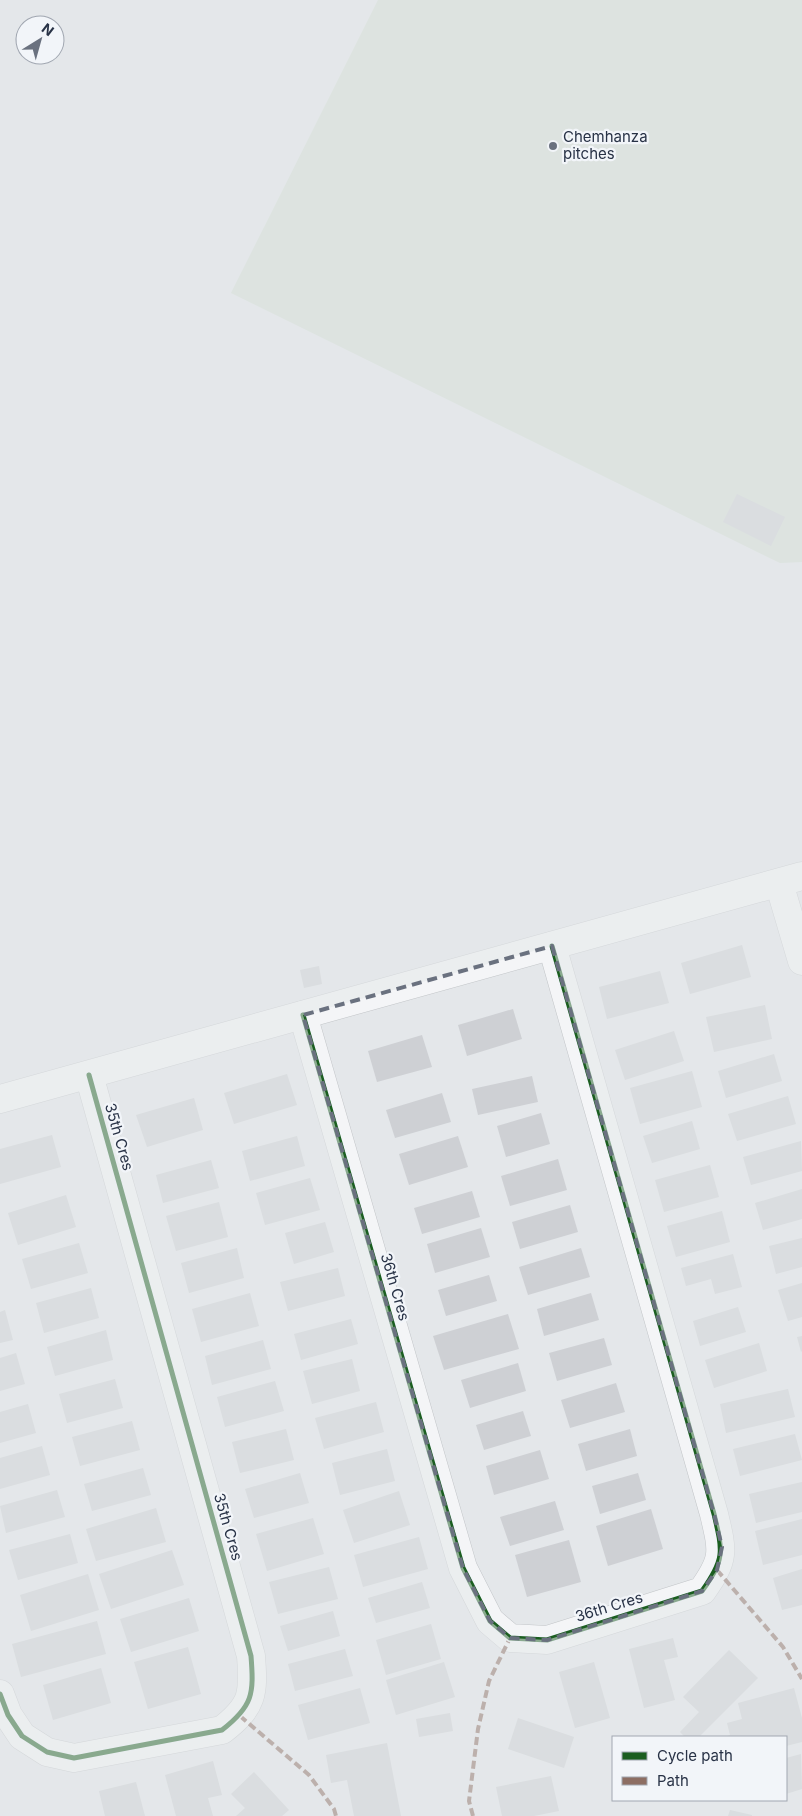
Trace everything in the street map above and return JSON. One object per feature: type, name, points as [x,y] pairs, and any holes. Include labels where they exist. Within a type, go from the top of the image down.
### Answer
[{"type":"street","points":[[0,1099],[790,879],[802,961]]},
{"type":"street","name":"36th Cres","points":[[303,1015],[463,1568],[490,1621],[510,1638],[547,1640],[702,1591],[717,1570],[722,1548],[714,1514],[552,946]]},
{"type":"street","name":"35th Cres","points":[[0,1694],[8,1714],[22,1736],[47,1752],[74,1758],[222,1730],[240,1716],[250,1702],[253,1684],[251,1656],[89,1075]]},
{"type":"highlighted area","points":[[552,946],[722,1547],[717,1570],[702,1591],[547,1640],[510,1638],[490,1621],[463,1568],[303,1015]]},
{"type":"shaded area","name":"Chemhanza pitches","points":[[378,0],[802,0],[802,562],[780,563],[231,293]]},
{"type":"building","points":[[737,494],[785,517],[771,546],[723,522]]},
{"type":"building","points":[[742,945],[751,977],[690,994],[681,963]]},
{"type":"building","points":[[319,966],[322,984],[304,988],[300,970]]},
{"type":"building","points":[[660,971],[669,1003],[607,1019],[599,987]]},
{"type":"building","points":[[765,1005],[772,1039],[714,1052],[706,1017]]},
{"type":"building","points":[[513,1009],[522,1039],[467,1056],[458,1025]]},
{"type":"building","points":[[674,1031],[684,1061],[625,1080],[615,1050]]},
{"type":"building","points":[[422,1035],[432,1067],[377,1082],[368,1051]]},
{"type":"building","points":[[774,1054],[782,1081],[726,1098],[718,1071]]},
{"type":"building","points":[[692,1071],[702,1107],[640,1124],[630,1088]]},
{"type":"building","points":[[287,1074],[297,1105],[234,1124],[224,1093]]},
{"type":"building","points":[[532,1076],[538,1102],[478,1115],[472,1089]]},
{"type":"building","points":[[442,1093],[451,1122],[395,1138],[386,1110]]},
{"type":"building","points":[[788,1096],[796,1124],[737,1141],[728,1114]]},
{"type":"building","points":[[194,1098],[203,1130],[147,1147],[136,1115]]},
{"type":"building","points":[[541,1113],[550,1144],[506,1157],[497,1126]]},
{"type":"building","points":[[692,1121],[700,1149],[652,1163],[643,1136]]},
{"type":"building","points":[[52,1135],[61,1167],[0,1184],[0,1149]]},
{"type":"building","points":[[297,1136],[305,1166],[250,1181],[242,1151]]},
{"type":"building","points":[[458,1136],[468,1167],[409,1185],[399,1154]]},
{"type":"building","points":[[801,1141],[802,1171],[751,1185],[743,1157]]},
{"type":"building","points":[[558,1159],[567,1190],[510,1206],[501,1176]]},
{"type":"building","points":[[211,1160],[219,1188],[163,1203],[156,1175]]},
{"type":"building","points":[[710,1165],[719,1197],[664,1212],[655,1180]]},
{"type":"building","points":[[310,1178],[320,1210],[265,1225],[256,1193]]},
{"type":"building","points":[[802,1189],[802,1219],[763,1230],[755,1203]]},
{"type":"building","points":[[472,1191],[480,1217],[422,1234],[414,1208]]},
{"type":"building","points":[[66,1195],[76,1227],[18,1245],[8,1213]]},
{"type":"building","points":[[219,1202],[228,1237],[176,1251],[166,1216]]},
{"type":"building","points":[[570,1205],[578,1232],[520,1249],[512,1222]]},
{"type":"building","points":[[722,1211],[730,1242],[676,1257],[667,1226]]},
{"type":"building","points":[[325,1222],[334,1252],[294,1264],[285,1233]]},
{"type":"building","points":[[481,1228],[490,1257],[435,1273],[427,1244]]},
{"type":"building","points":[[802,1238],[802,1267],[776,1274],[769,1246]]},
{"type":"building","points":[[79,1243],[88,1273],[31,1289],[22,1259]]},
{"type":"building","points":[[237,1248],[244,1278],[189,1293],[181,1263]]},
{"type":"building","points":[[581,1248],[590,1277],[528,1295],[519,1267]]},
{"type":"building","points":[[733,1254],[742,1287],[715,1294],[711,1279],[686,1286],[681,1268]]},
{"type":"building","points":[[338,1268],[345,1296],[288,1311],[280,1282]]},
{"type":"building","points":[[489,1275],[497,1301],[446,1316],[438,1290]]},
{"type":"building","points":[[802,1283],[802,1317],[788,1321],[778,1290]]},
{"type":"building","points":[[91,1288],[99,1318],[44,1333],[36,1303]]},
{"type":"building","points":[[250,1293],[259,1326],[201,1342],[192,1309]]},
{"type":"building","points":[[591,1293],[599,1320],[544,1336],[537,1309]]},
{"type":"building","points":[[738,1307],[746,1332],[700,1346],[693,1321]]},
{"type":"building","points":[[5,1310],[13,1340],[0,1343],[0,1312]]},
{"type":"building","points":[[508,1314],[519,1349],[444,1370],[433,1336]]},
{"type":"building","points":[[351,1319],[358,1344],[301,1360],[294,1334]]},
{"type":"building","points":[[106,1330],[113,1360],[55,1376],[47,1347]]},
{"type":"building","points":[[802,1336],[802,1351],[801,1352],[797,1337]]},
{"type":"building","points":[[604,1338],[612,1365],[557,1381],[549,1353]]},
{"type":"building","points":[[263,1340],[271,1369],[212,1385],[205,1356]]},
{"type":"building","points":[[759,1343],[767,1371],[714,1388],[705,1360]]},
{"type":"building","points":[[16,1353],[25,1384],[0,1391],[0,1358]]},
{"type":"building","points":[[352,1359],[360,1391],[312,1404],[303,1371]]},
{"type":"building","points":[[518,1363],[526,1391],[470,1408],[461,1380]]},
{"type":"building","points":[[115,1379],[123,1408],[67,1423],[59,1394]]},
{"type":"building","points":[[275,1381],[284,1411],[225,1427],[217,1397]]},
{"type":"building","points":[[616,1383],[625,1412],[570,1428],[561,1400]]},
{"type":"building","points":[[788,1389],[795,1417],[726,1433],[720,1404]]},
{"type":"building","points":[[376,1402],[384,1432],[324,1449],[315,1418]]},
{"type":"building","points":[[28,1404],[36,1433],[0,1443],[0,1412]]},
{"type":"building","points":[[523,1411],[531,1436],[484,1450],[476,1425]]},
{"type":"building","points":[[132,1421],[140,1450],[80,1466],[72,1437]]},
{"type":"building","points":[[286,1429],[294,1460],[240,1473],[232,1442]]},
{"type":"building","points":[[630,1429],[637,1456],[586,1471],[578,1444]]},
{"type":"building","points":[[795,1434],[802,1460],[740,1476],[733,1449]]},
{"type":"building","points":[[42,1446],[50,1475],[0,1489],[0,1458]]},
{"type":"building","points":[[387,1449],[395,1481],[340,1495],[332,1463]]},
{"type":"building","points":[[540,1450],[549,1479],[494,1495],[486,1466]]},
{"type":"building","points":[[143,1468],[151,1495],[92,1511],[84,1484]]},
{"type":"building","points":[[300,1473],[309,1503],[254,1518],[245,1489]]},
{"type":"building","points":[[638,1473],[646,1500],[600,1514],[592,1486]]},
{"type":"building","points":[[802,1482],[802,1512],[756,1523],[749,1494]]},
{"type":"building","points":[[57,1490],[65,1517],[6,1533],[0,1506]]},
{"type":"building","points":[[399,1491],[410,1525],[354,1543],[343,1510]]},
{"type":"building","points":[[555,1501],[564,1530],[510,1546],[500,1517]]},
{"type":"building","points":[[156,1508],[166,1542],[96,1561],[86,1529]]},
{"type":"building","points":[[651,1509],[663,1549],[608,1566],[596,1526]]},
{"type":"building","points":[[313,1518],[324,1554],[267,1571],[256,1534]]},
{"type":"building","points":[[802,1519],[802,1555],[763,1565],[755,1531]]},
{"type":"building","points":[[70,1534],[78,1563],[18,1580],[9,1550]]},
{"type":"building","points":[[419,1537],[428,1569],[363,1587],[354,1555]]},
{"type":"building","points":[[569,1540],[581,1582],[527,1597],[515,1555]]},
{"type":"building","points":[[172,1550],[184,1585],[111,1609],[99,1574]]},
{"type":"building","points":[[329,1567],[338,1599],[278,1614],[269,1582]]},
{"type":"building","points":[[802,1569],[802,1605],[782,1610],[773,1578]]},
{"type":"building","points":[[88,1574],[99,1610],[31,1631],[20,1595]]},
{"type":"building","points":[[422,1582],[430,1608],[376,1623],[368,1598]]},
{"type":"building","points":[[189,1598],[199,1631],[131,1652],[120,1619]]},
{"type":"building","points":[[333,1611],[340,1636],[288,1651],[280,1626]]},
{"type":"building","points":[[97,1621],[106,1654],[21,1677],[12,1644]]},
{"type":"building","points":[[431,1624],[441,1659],[386,1675],[376,1640]]},
{"type":"building","points":[[673,1638],[678,1657],[664,1660],[675,1700],[644,1708],[629,1649]]},
{"type":"building","points":[[188,1647],[201,1694],[148,1709],[134,1662]]},
{"type":"building","points":[[345,1649],[353,1676],[295,1691],[288,1664]]},
{"type":"building","points":[[729,1650],[758,1678],[700,1736],[684,1736],[680,1732],[699,1712],[683,1697]]},
{"type":"building","points":[[444,1662],[455,1697],[396,1715],[386,1680]]},
{"type":"building","points":[[594,1662],[610,1718],[575,1728],[559,1672]]},
{"type":"building","points":[[101,1668],[111,1703],[53,1720],[43,1685]]},
{"type":"building","points":[[360,1688],[370,1723],[308,1740],[298,1705]]},
{"type":"building","points":[[794,1688],[802,1718],[802,1742],[787,1746],[787,1736],[728,1736],[730,1735],[727,1723],[742,1719],[738,1703]]},
{"type":"building","points":[[450,1713],[453,1731],[419,1737],[416,1719]]},
{"type":"building","points":[[518,1718],[574,1737],[564,1768],[508,1749]]},
{"type":"building","points":[[387,1743],[401,1816],[354,1816],[347,1780],[331,1783],[326,1755]]},
{"type":"building","points":[[801,1754],[802,1789],[787,1794],[787,1758]]},
{"type":"building","points":[[213,1761],[222,1795],[208,1798],[213,1816],[176,1816],[165,1775]]},
{"type":"building","points":[[254,1772],[289,1810],[282,1816],[236,1816],[245,1808],[231,1794]]},
{"type":"building","points":[[551,1776],[559,1811],[534,1816],[502,1816],[496,1787]]},
{"type":"building","points":[[136,1782],[145,1816],[105,1816],[99,1791]]},
{"type":"building","points":[[730,1810],[752,1815],[752,1816],[728,1816]]},
{"type":"marked path","points":[[717,1570],[783,1647],[802,1679]]},
{"type":"marked path","points":[[473,1816],[469,1801],[478,1729],[489,1681],[510,1638]]},
{"type":"marked path","points":[[240,1716],[309,1775],[334,1809],[336,1816]]},
{"type":"cycle path","points":[[303,1015],[463,1568],[490,1621],[510,1638],[547,1640],[702,1591],[715,1571],[720,1555],[714,1514],[552,946]]},
{"type":"cycle path","points":[[0,1694],[8,1715],[22,1736],[47,1752],[74,1758],[222,1730],[246,1706],[251,1690],[251,1656],[89,1075]]},
{"type":"place","name":"Chemhanza pitches","points":[[553,146]]}]
